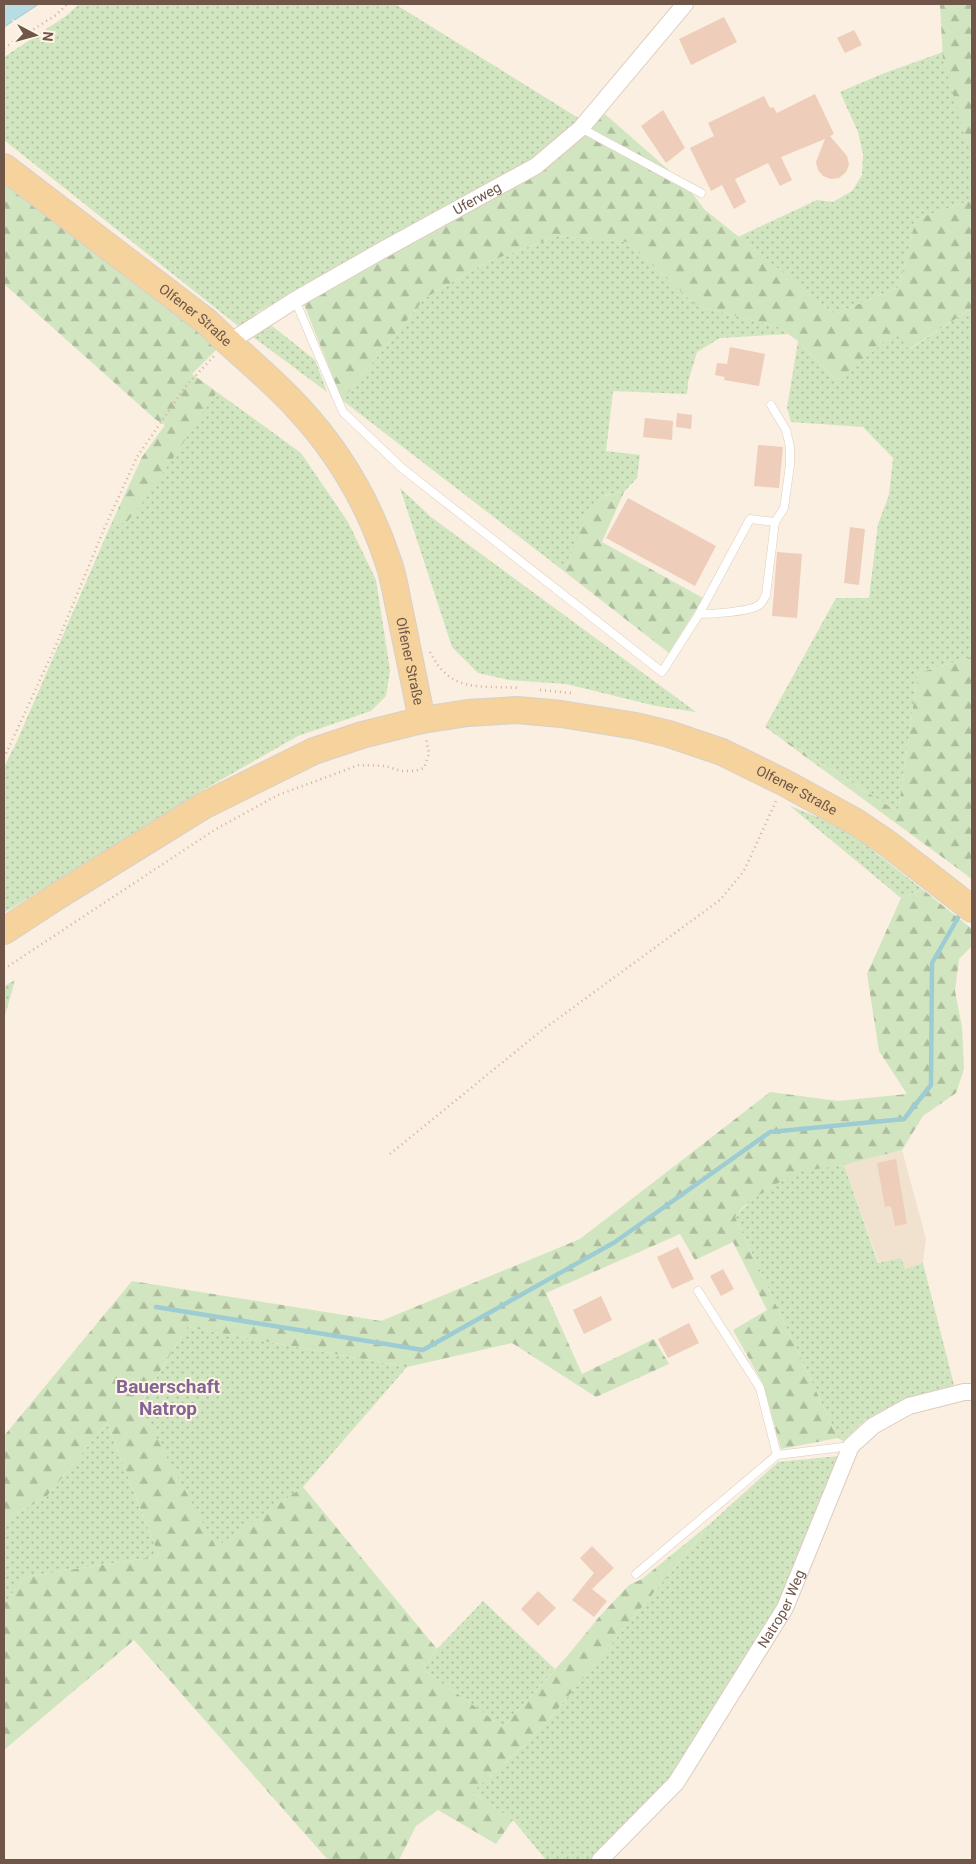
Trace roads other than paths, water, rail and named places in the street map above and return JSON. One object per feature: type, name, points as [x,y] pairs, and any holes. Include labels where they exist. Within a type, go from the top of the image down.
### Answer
[{"type":"main road","name":"Olfener Straße","points":[[4,167],[207,322],[298,408],[324,440],[348,473],[370,513],[389,562],[422,720],[468,713],[517,710],[560,714],[613,722],[669,734],[722,752],[785,783],[856,822],[972,909]]},
{"type":"main road","points":[[4,931],[203,806],[314,751],[362,735],[422,720]]},
{"type":"street","name":"Uferweg","points":[[228,343],[295,300],[536,166],[581,128],[685,4]]},
{"type":"street","name":"Natroper Weg","points":[[600,1860],[676,1783],[785,1608],[851,1446],[873,1426],[909,1406],[964,1392],[972,1392]]},
{"type":"lane","points":[[581,128],[702,193]]},
{"type":"lane","points":[[295,300],[343,412],[403,469],[662,672],[698,614],[750,519],[776,522]]},
{"type":"lane","points":[[698,614],[714,614],[753,608],[760,605],[766,595],[776,522],[784,508],[790,465],[790,447],[786,430],[771,405]]},
{"type":"lane","points":[[698,1291],[760,1388],[777,1455]]},
{"type":"lane","points":[[636,1574],[777,1455],[851,1446]]},
{"type":"water","points":[[4,4],[39,4],[4,27]]},
{"type":"waterway","points":[[156,1307],[423,1350],[615,1242],[770,1132],[904,1119],[931,1085],[932,963],[959,916]]},
{"type":"district","name":"Bauerschaft Natrop","points":[[168,1397]]}]
